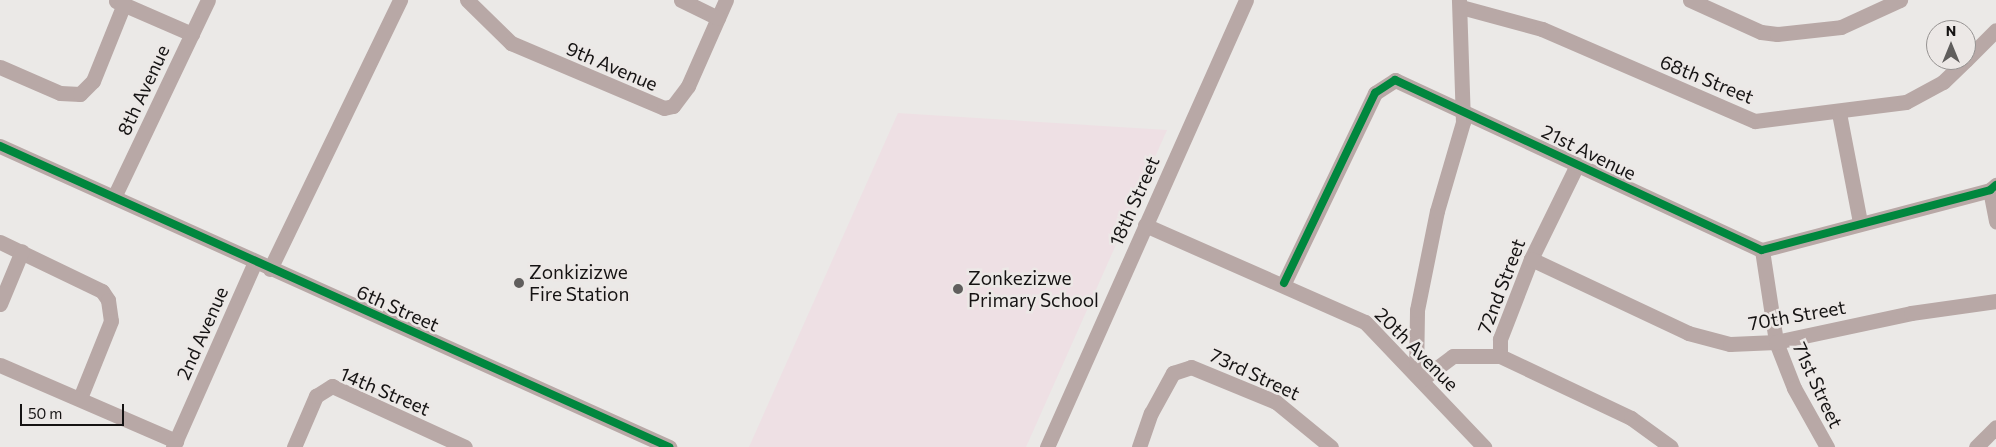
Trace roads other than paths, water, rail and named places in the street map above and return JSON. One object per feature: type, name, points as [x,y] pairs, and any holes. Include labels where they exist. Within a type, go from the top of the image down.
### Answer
[{"type":"street","name":"8th Avenue","points":[[114,197],[208,0]]},
{"type":"street","points":[[270,269],[400,0]]},
{"type":"street","name":"9th Avenue","points":[[467,0],[511,43],[664,108],[673,106],[688,86],[726,0]]},
{"type":"street","points":[[681,0],[718,18]]},
{"type":"street","name":"18th Street","points":[[1047,447],[1246,0]]},
{"type":"street","points":[[1690,0],[1761,32],[1777,34],[1841,27],[1900,0]]},
{"type":"street","points":[[0,66],[60,93],[80,94],[93,81],[120,2],[192,34]]},
{"type":"street","points":[[1418,378],[1417,310],[1437,210],[1463,122],[1461,107],[1460,4]]},
{"type":"street","name":"68th Street","points":[[1460,4],[1542,30],[1738,117],[1773,121],[1839,113],[1923,94],[1953,70]]},
{"type":"street","name":"68th Street","points":[[1976,50],[1996,30]]},
{"type":"street","name":"21st Avenue","points":[[1284,283],[1381,85],[1405,81],[1762,250]]},
{"type":"street","points":[[1839,113],[1860,222]]},
{"type":"street","name":"6th Street","points":[[0,146],[669,447]]},
{"type":"street","name":"72nd Street","points":[[1577,164],[1531,259],[1500,339],[1500,356],[1631,418],[1671,447]]},
{"type":"street","points":[[1762,250],[1993,187],[1996,221]]},
{"type":"street","name":"20th Avenue","points":[[1145,225],[1284,283],[1365,322],[1482,446]]},
{"type":"street","points":[[0,242],[22,250],[102,291],[108,300],[111,321],[80,398]]},
{"type":"street","points":[[0,304],[22,250]]},
{"type":"street","name":"71st Street","points":[[1762,250],[1776,342],[1823,446]]},
{"type":"street","name":"70th Street","points":[[1531,259],[1709,340],[1776,342],[1911,313],[1996,301]]},
{"type":"street","name":"2nd Avenue","points":[[174,444],[255,262]]},
{"type":"street","points":[[1418,378],[1453,356],[1500,356]]},
{"type":"street","points":[[0,365],[80,398],[174,444]]},
{"type":"street","name":"73rd Street","points":[[1139,447],[1150,413],[1173,373],[1191,367],[1276,402],[1331,447]]},
{"type":"street","name":"14th Street","points":[[294,447],[316,396],[332,386],[465,447]]},
{"type":"street","points":[[1976,447],[1996,427]]},
{"type":"place","name":"Zonkizizwe Fire Station","points":[[519,283]]},
{"type":"place","name":"Zonkezizwe Primary School","points":[[958,289]]}]
